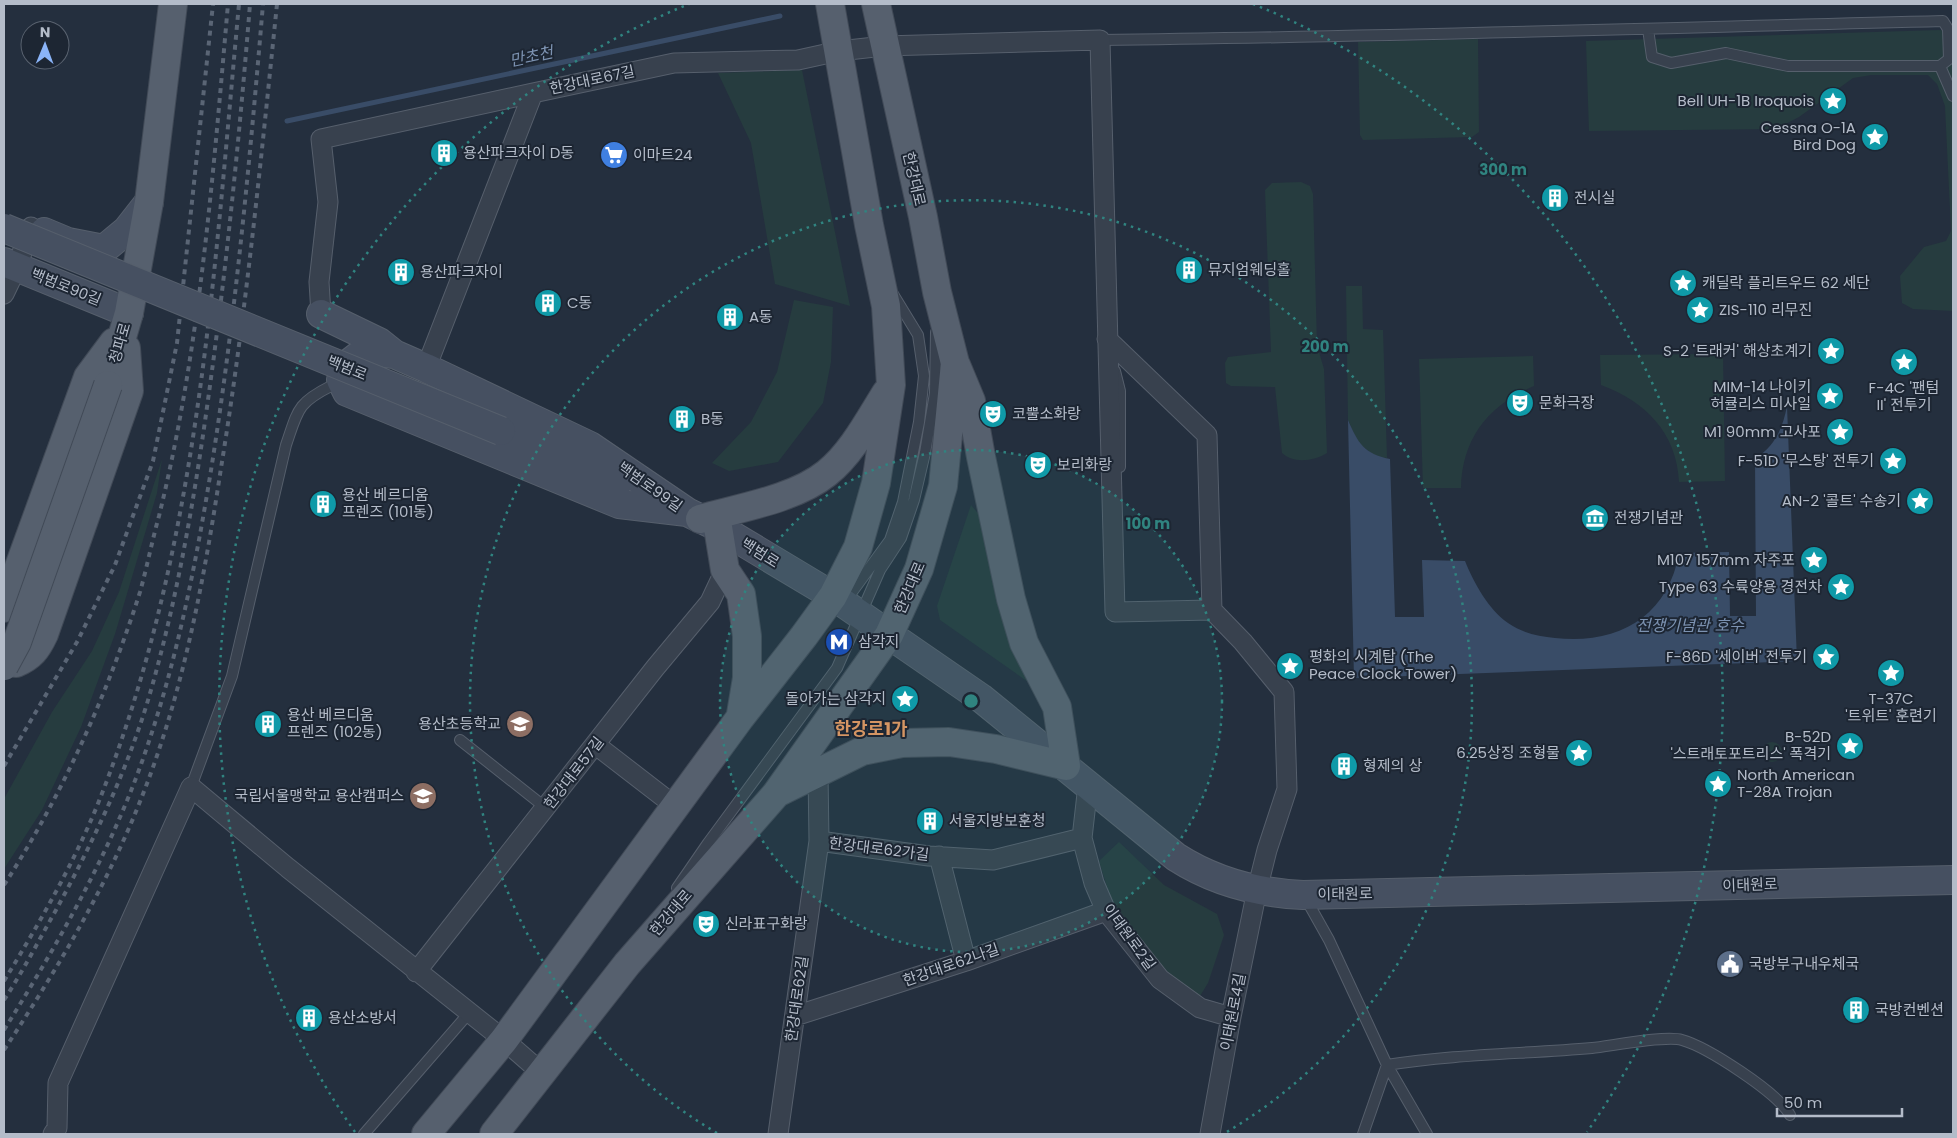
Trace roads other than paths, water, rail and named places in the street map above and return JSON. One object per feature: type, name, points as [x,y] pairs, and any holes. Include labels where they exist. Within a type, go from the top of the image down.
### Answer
[{"type":"main road","name":"청파로","points":[[4,666],[17,642],[108,385],[127,320],[149,202],[173,4]]},
{"type":"main road","points":[[426,1134],[504,1040],[740,718],[844,606],[876,483],[891,385],[886,306],[877,267],[830,4]]},
{"type":"main road","name":"한강대로","points":[[494,1134],[627,964],[776,794],[889,635],[920,569],[943,486],[955,363],[937,292],[923,217],[876,4]]},
{"type":"main road","points":[[4,216],[68,242],[104,250],[127,230],[149,202]]},
{"type":"main road","name":"백범로","points":[[4,228],[499,436],[702,519],[844,606]]},
{"type":"main road","name":"백범로","points":[[4,240],[499,436]]},
{"type":"main road","name":"백범로90길","points":[[10,265],[127,320]]},
{"type":"main road","points":[[322,314],[379,342],[394,354]]},
{"type":"main road","points":[[322,314],[329,335],[348,362],[342,373],[343,387],[347,392]]},
{"type":"main road","points":[[4,608],[88,376],[127,320]]},
{"type":"main road","points":[[4,658],[16,663],[28,658],[38,648],[44,634],[128,391],[127,320]]},
{"type":"main road","name":"백범로99길","points":[[348,362],[361,354],[376,352],[394,354],[436,372],[590,446],[702,519]]},
{"type":"main road","points":[[776,794],[862,750],[902,743],[949,742],[996,749],[1066,766],[1057,707],[1024,643],[1011,599],[980,458],[971,401],[955,363]]},
{"type":"main road","points":[[420,424],[416,410],[416,399],[422,388],[436,372]]},
{"type":"main road","points":[[740,718],[747,678],[747,636],[741,594],[725,570],[702,519],[795,491],[826,474],[850,448],[891,385]]},
{"type":"main road","name":"백범로99길","points":[[347,392],[420,424],[619,504],[702,519]]},
{"type":"main road","name":"이태원로","points":[[844,606],[981,698],[1189,865],[1215,878],[1257,890],[1303,894],[1953,880]]},
{"type":"street","name":"한강대로67길","points":[[436,372],[533,92],[674,63],[798,60],[839,51],[884,46],[1100,40]]},
{"type":"street","points":[[1100,40],[1107,339],[1115,612],[1212,610],[1207,435],[1107,339]]},
{"type":"street","points":[[322,314],[319,282],[328,202],[320,139],[533,92]]},
{"type":"street","points":[[4,294],[10,265],[31,227]]},
{"type":"street","name":"한강대로57길","points":[[416,972],[655,668],[710,602],[725,570]]},
{"type":"street","name":"이태원로4길","points":[[1210,1134],[1231,1017],[1257,890],[1267,850],[1287,788],[1284,692],[1243,642],[1212,610]]},
{"type":"street","points":[[596,745],[675,806]]},
{"type":"street","name":"한강대로62길","points":[[778,1134],[819,841],[818,773]]},
{"type":"street","name":"이태원로2길","points":[[1088,785],[1082,838],[1094,882],[1106,911],[1160,979],[1200,1008],[1231,1017]]},
{"type":"street","points":[[53,1134],[57,1128],[58,1083],[191,787],[416,972],[504,1040],[542,1074]]},
{"type":"street","name":"한강대로62가길","points":[[819,841],[939,856],[992,860],[1082,838]]},
{"type":"street","name":"한강대로62가길","points":[[939,856],[966,961]]},
{"type":"street","name":"한강대로62나길","points":[[795,1016],[966,961],[1106,911]]},
{"type":"lane","points":[[1100,40],[1436,35],[1648,29],[1943,22],[1948,28],[1949,59],[1940,66],[1788,66],[1726,53],[1671,63],[1652,57],[1648,29]]},
{"type":"lane","points":[[1940,66],[1953,96]]},
{"type":"lane","points":[[627,964],[708,843],[837,668],[844,606],[890,540],[903,502],[919,422],[924,376],[918,335],[877,267]]},
{"type":"lane","points":[[844,606],[880,570],[901,538],[914,500],[925,453],[935,393],[937,292]]},
{"type":"lane","points":[[1107,339],[1120,391],[1120,467]]},
{"type":"lane","points":[[191,787],[232,676],[286,445],[297,413],[302,403],[310,396],[331,386],[347,392]]},
{"type":"lane","points":[[724,742],[778,688]]},
{"type":"lane","points":[[460,740],[546,808]]},
{"type":"lane","points":[[1303,894],[1329,940],[1387,1065],[1427,1134]]},
{"type":"lane","points":[[364,1134],[469,1013]]},
{"type":"lane","points":[[1387,1065],[1417,1060],[1680,1039],[1696,1046],[1761,1086],[1777,1098],[1790,1115]]},
{"type":"lane","points":[[1363,1134],[1387,1065]]},
{"type":"water","name":"전쟁기념관 호수","points":[[1787,406],[1797,661],[1354,678],[1348,420],[1355,435],[1368,451],[1390,459],[1395,617],[1424,617],[1422,560],[1465,561],[1482,595],[1508,623],[1525,632],[1536,635],[1578,639],[1599,637],[1619,631],[1636,622],[1651,610],[1664,594],[1673,575],[1679,553],[1729,552],[1730,616],[1756,616],[1755,458],[1768,448],[1777,436]]},
{"type":"waterway","name":"만초천","points":[[287,121],[780,16]]},
{"type":"railway","points":[[4,766],[77,642],[115,565],[153,461],[177,343],[213,4]]},
{"type":"railway","points":[[4,885],[46,815],[82,743],[113,668],[143,583],[173,453],[195,326],[217,133],[228,4]]},
{"type":"railway","points":[[4,981],[57,890],[101,796],[134,700],[161,603],[182,505],[198,405],[221,205],[239,4]]},
{"type":"railway","points":[[4,1000],[56,910],[110,803],[142,719],[171,613],[187,535],[211,378],[233,191],[250,4]]},
{"type":"railway","points":[[4,1030],[59,939],[123,811],[162,701],[182,623],[191,583],[221,407],[242,234],[263,4]]},
{"type":"railway","points":[[4,1050],[61,959],[112,865],[156,759],[180,678],[207,552],[230,410],[252,236],[277,4]]},
{"type":"place","name":"Bell UH-1B Iroquois","points":[[1833,101]]},
{"type":"place","name":"Cessna O-1A Bird Dog","points":[[1875,137]]},
{"type":"place","name":"용산파크자이 D동","points":[[444,153]]},
{"type":"place","name":"이마트24","points":[[614,155]]},
{"type":"place","name":"전시실","points":[[1555,198]]},
{"type":"place","name":"뮤지엄웨딩홀","points":[[1189,270]]},
{"type":"place","name":"용산파크자이","points":[[401,272]]},
{"type":"place","name":"캐딜락 플리트우드 62 세단","points":[[1683,283]]},
{"type":"place","name":"C동","points":[[548,303]]},
{"type":"place","name":"ZIS-110 리무진","points":[[1700,310]]},
{"type":"place","name":"A동","points":[[730,317]]},
{"type":"place","name":"S-2 '트래커' 해상초계기","points":[[1831,351]]},
{"type":"place","name":"F-4C '팬텀 II' 전투기","points":[[1904,362]]},
{"type":"place","name":"MIM-14 나이키 허큘리스 미사일","points":[[1830,396]]},
{"type":"place","name":"문화극장","points":[[1520,403]]},
{"type":"place","name":"코뿔소화랑","points":[[993,414]]},
{"type":"place","name":"B동","points":[[682,419]]},
{"type":"place","name":"M1 90mm 고사포","points":[[1840,432]]},
{"type":"place","name":"F-51D '무스탕' 전투기","points":[[1893,461]]},
{"type":"place","name":"보리화랑","points":[[1038,465]]},
{"type":"place","name":"AN-2 '콜트' 수송기","points":[[1920,501]]},
{"type":"place","name":"용산 베르디움 프렌즈 (101동)","points":[[323,504]]},
{"type":"place","name":"전쟁기념관","points":[[1595,518]]},
{"type":"place","name":"M107 157mm 자주포","points":[[1814,560]]},
{"type":"place","name":"Type 63 수륙양용 경전차","points":[[1841,587]]},
{"type":"place","name":"삼각지","points":[[839,642]]},
{"type":"place","name":"F-86D '세이버' 전투기","points":[[1826,657]]},
{"type":"place","name":"평화의 시계탑 (The Peace Clock Tower)","points":[[1290,666]]},
{"type":"place","name":"T-37C '트위트' 훈련기","points":[[1891,673]]},
{"type":"place","name":"돌아가는 삼각지","points":[[905,699]]},
{"type":"place","name":"용산 베르디움 프렌즈 (102동)","points":[[268,724]]},
{"type":"place","name":"용산초등학교","points":[[520,724]]},
{"type":"place","name":"B-52D '스트래토포트리스' 폭격기","points":[[1850,746]]},
{"type":"place","name":"6.25상징 조형물","points":[[1579,753]]},
{"type":"place","name":"형제의 상","points":[[1344,766]]},
{"type":"place","name":"North American T-28A Trojan","points":[[1718,784]]},
{"type":"place","name":"국립서울맹학교 용산캠퍼스","points":[[423,796]]},
{"type":"place","name":"서울지방보훈청","points":[[930,821]]},
{"type":"place","name":"신라표구화랑","points":[[706,924]]},
{"type":"place","name":"국방부구내우체국","points":[[1730,964]]},
{"type":"place","name":"국방컨벤션","points":[[1856,1010]]},
{"type":"place","name":"용산소방서","points":[[309,1018]]},
{"type":"district","name":"한강로1가","points":[[871,729]]}]
